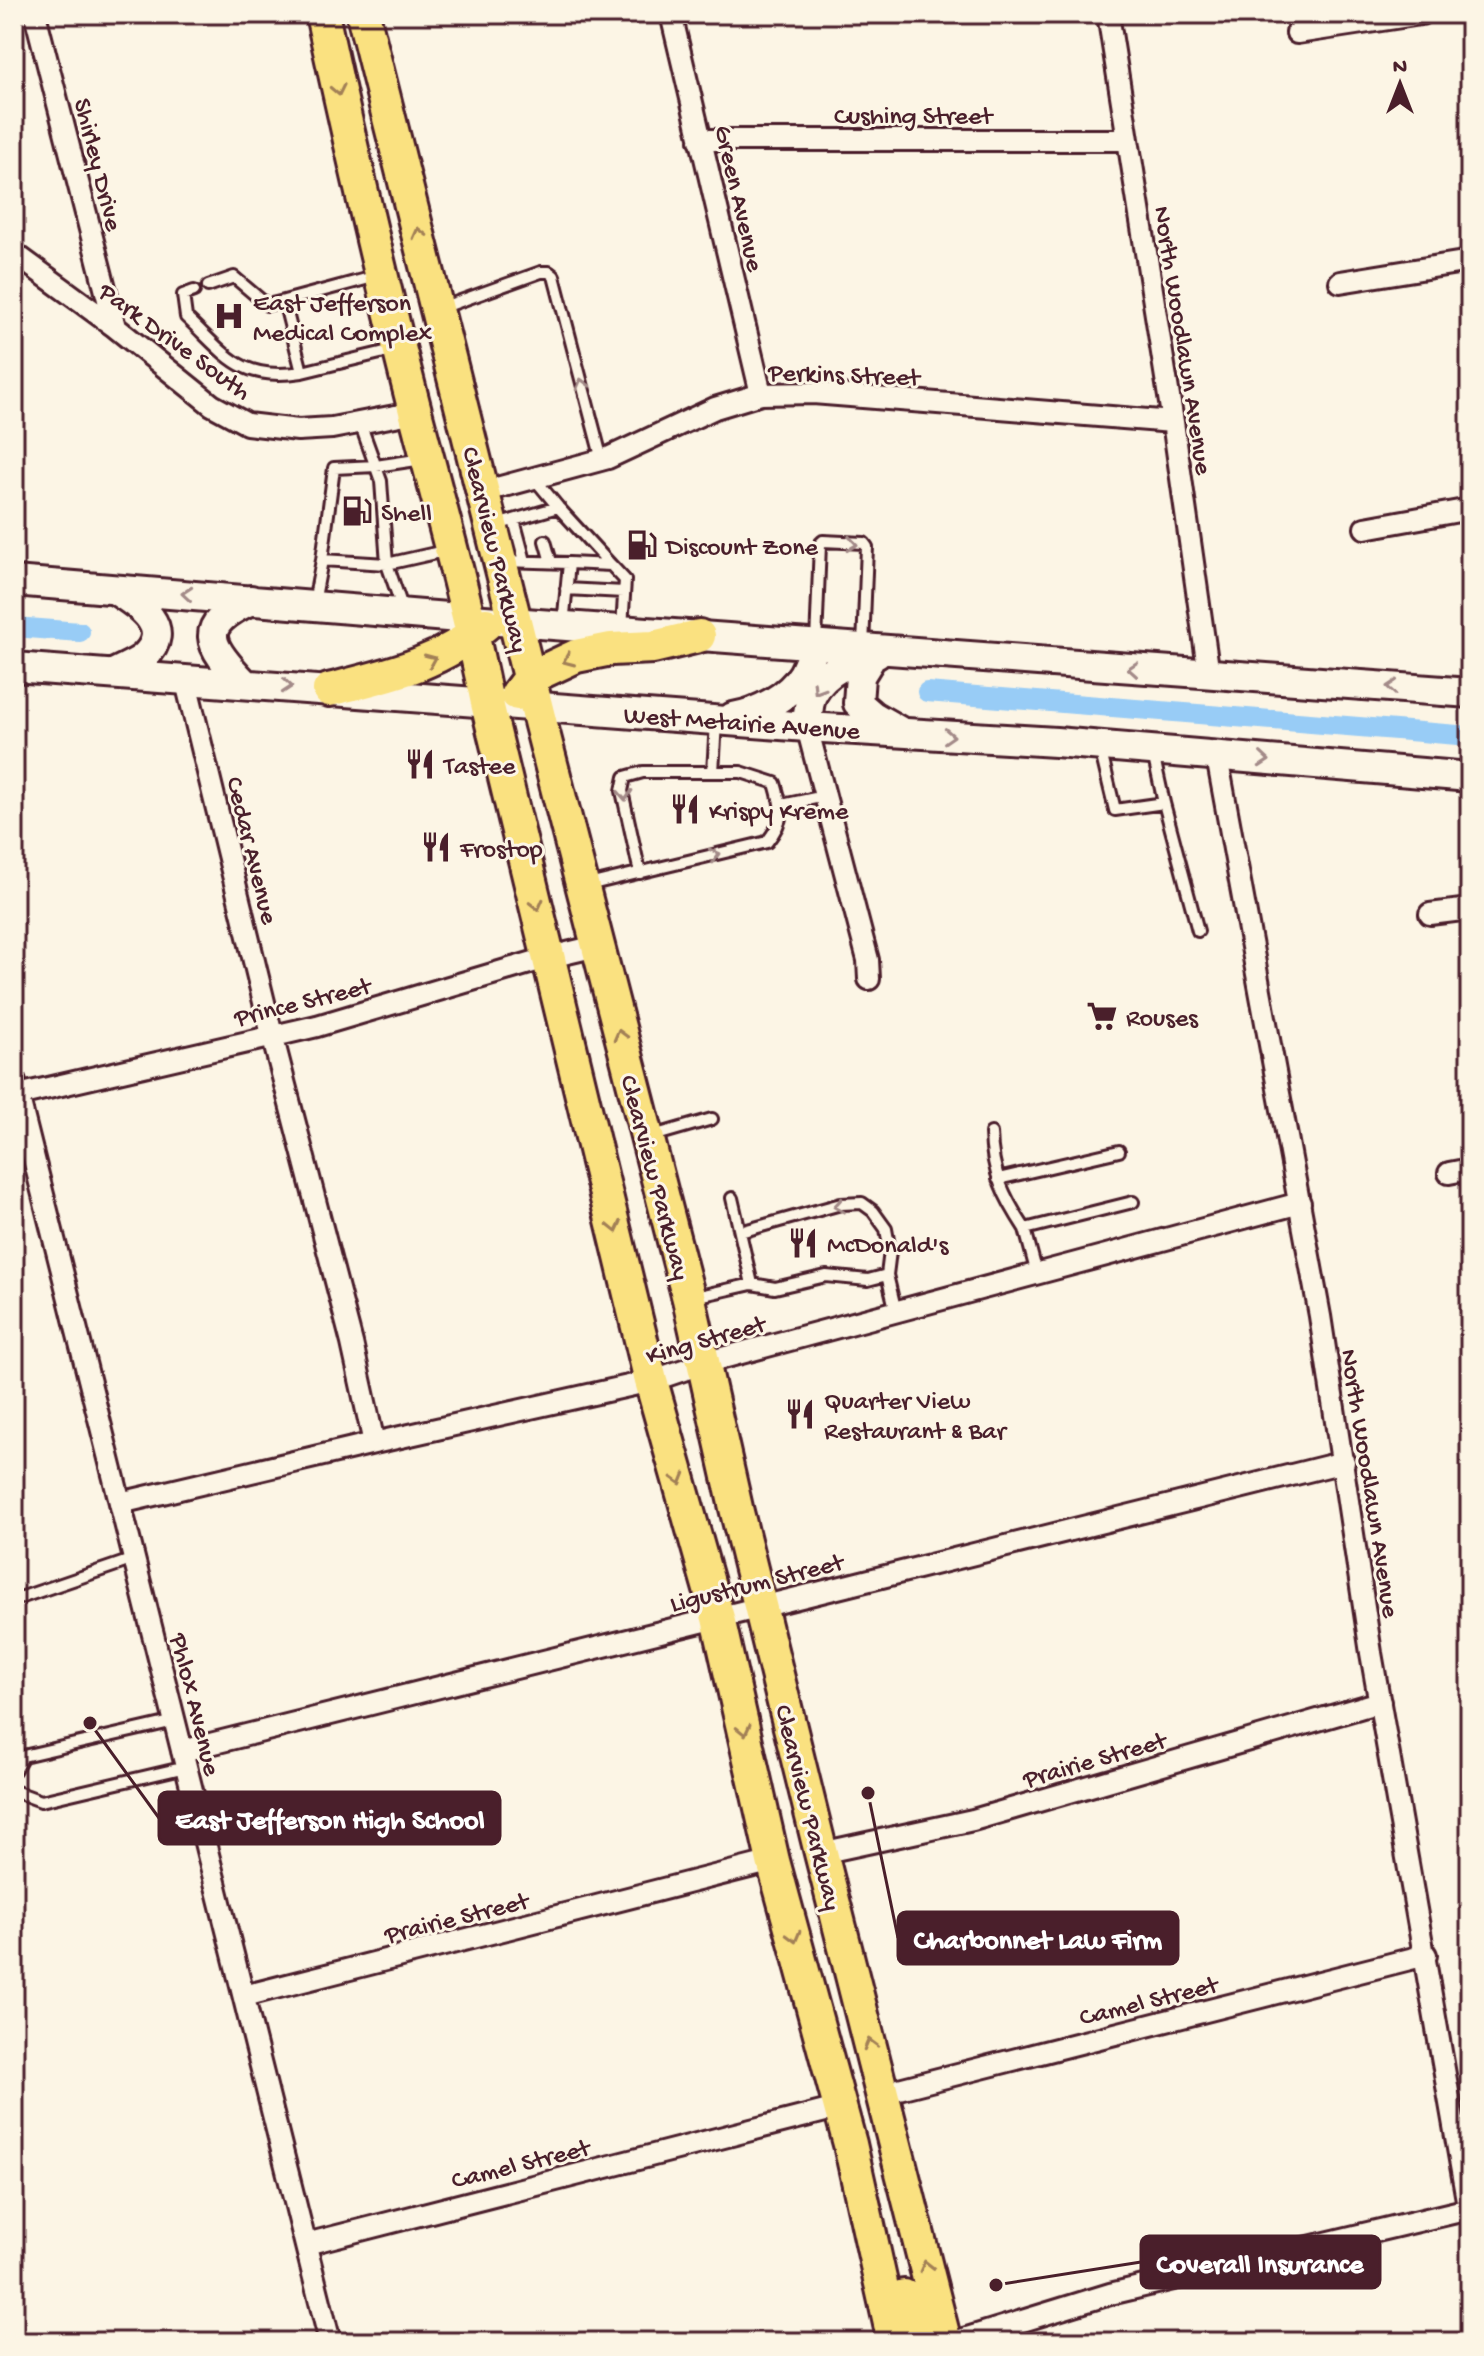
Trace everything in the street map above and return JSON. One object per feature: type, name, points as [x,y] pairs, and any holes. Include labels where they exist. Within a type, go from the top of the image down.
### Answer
[{"type":"highway","name":"Clearview Parkway","points":[[322,14],[348,134],[452,549],[487,624],[582,886],[689,1299],[760,1606],[945,2342]]},
{"type":"highway","name":"Clearview Parkway","points":[[363,14],[482,492],[503,524],[509,564],[487,624],[515,698],[501,757],[651,1381],[718,1618],[773,1861],[841,2107],[894,2342]]},
{"type":"highway","points":[[398,339],[411,331],[424,340],[442,410],[466,419]]},
{"type":"highway","points":[[329,690],[397,673],[437,658],[487,624]]},
{"type":"highway","points":[[515,698],[576,656],[611,649],[653,647],[699,636]]},
{"type":"highway","points":[[597,1151],[647,1137]]},
{"type":"highway","points":[[850,2144],[874,2177],[913,2333],[921,2342]]},
{"type":"main road","points":[[14,581],[404,613],[487,624],[563,625],[868,652],[902,651],[1470,693]]},
{"type":"main road","points":[[113,588],[141,606],[152,619],[156,630],[155,639],[143,659],[115,673]]},
{"type":"main road","points":[[244,683],[223,660],[214,645],[212,634],[217,621],[229,610],[251,600]]},
{"type":"main road","points":[[759,640],[777,652],[783,661],[786,676],[780,697]]},
{"type":"main road","points":[[716,720],[742,716],[780,697],[803,675],[816,645]]},
{"type":"main road","points":[[807,727],[811,697],[827,674],[868,652]]},
{"type":"main road","points":[[868,652],[860,676],[858,703],[873,716],[903,733]]},
{"type":"main road","name":"West Metairie Avenue","points":[[14,667],[329,690],[515,698],[716,720],[1100,746],[1470,777]]},
{"type":"street","name":"Shirley Drive","points":[[35,14],[115,327]]},
{"type":"street","name":"Green Avenue","points":[[671,14],[761,394]]},
{"type":"street","name":"North Woodlawn Avenue","points":[[1108,14],[1173,422],[1209,675]]},
{"type":"street","points":[[1297,33],[1421,14]]},
{"type":"street","name":"Cushing Street","points":[[700,140],[1127,140]]},
{"type":"street","name":"Park Drive South","points":[[14,253],[115,327],[212,405],[247,424],[298,430],[332,428],[416,412]]},
{"type":"street","points":[[1340,282],[1470,261]]},
{"type":"street","name":"Perkins Street","points":[[482,492],[602,460],[715,408],[761,394],[813,393],[1173,422]]},
{"type":"street","points":[[1365,528],[1470,509]]},
{"type":"street","name":"Cedar Avenue","points":[[185,678],[272,1035],[352,1343],[374,1443]]},
{"type":"street","points":[[807,727],[868,960],[869,979]]},
{"type":"street","name":"North Woodlawn Avenue","points":[[1217,757],[1300,1203],[1344,1462],[1380,1702],[1469,2213]]},
{"type":"street","points":[[1430,914],[1470,909]]},
{"type":"street","name":"Prince Street","points":[[16,1087],[317,1026],[597,946]]},
{"type":"street","name":"Phlox Avenue","points":[[16,1087],[330,2342]]},
{"type":"street","points":[[1449,1173],[1470,1169]]},
{"type":"street","name":"King Street","points":[[120,1503],[651,1381],[704,1363],[1300,1203]]},
{"type":"street","name":"Ligustrum Street","points":[[184,1759],[760,1606],[1344,1462]]},
{"type":"street","name":"Prairie Street","points":[[821,1853],[973,1820],[1380,1702]]},
{"type":"street","name":"Prairie Street","points":[[244,1996],[773,1861]]},
{"type":"street","name":"Camel Street","points":[[883,2093],[1426,1955]]},
{"type":"street","name":"Camel Street","points":[[306,2244],[841,2107]]},
{"type":"street","points":[[954,2342],[1110,2294],[1469,2213]]},
{"type":"lane","points":[[437,309],[541,272],[554,276],[602,460]]},
{"type":"lane","points":[[208,286],[234,277],[267,305],[383,274]]},
{"type":"lane","points":[[194,291],[183,295],[186,317],[242,368],[276,375],[302,372],[398,339]]},
{"type":"lane","points":[[284,301],[302,372]]},
{"type":"lane","points":[[360,423],[381,481],[387,564],[404,613]]},
{"type":"lane","points":[[313,605],[334,468],[376,466],[428,458]]},
{"type":"lane","points":[[534,478],[625,580],[622,630]]},
{"type":"lane","points":[[503,524],[537,518],[558,507]]},
{"type":"lane","points":[[545,541],[551,562]]},
{"type":"lane","points":[[816,645],[820,544],[823,541],[864,543],[867,547],[868,652]]},
{"type":"lane","points":[[322,560],[387,564],[452,549]]},
{"type":"lane","points":[[509,564],[551,562],[611,565]]},
{"type":"lane","points":[[563,625],[569,563]]},
{"type":"lane","points":[[566,589],[624,592]]},
{"type":"lane","points":[[713,772],[716,720]]},
{"type":"lane","points":[[1100,746],[1115,810],[1164,803]]},
{"type":"lane","points":[[1152,751],[1198,931]]},
{"type":"lane","points":[[582,886],[640,873],[767,842],[779,826],[782,805],[775,783],[741,772],[643,772],[625,777],[622,791],[640,873]]},
{"type":"lane","points":[[782,805],[825,796]]},
{"type":"lane","points":[[647,1137],[712,1119]]},
{"type":"lane","points":[[991,1133],[992,1158],[998,1179],[1005,1199],[1025,1229],[1037,1274]]},
{"type":"lane","points":[[998,1179],[1119,1151]]},
{"type":"lane","points":[[732,1198],[752,1284]]},
{"type":"lane","points":[[1025,1229],[1133,1202]]},
{"type":"lane","points":[[740,1232],[841,1204],[862,1203],[873,1211],[886,1229],[890,1251],[887,1275],[896,1312]]},
{"type":"lane","points":[[689,1299],[752,1284],[775,1288],[826,1276],[868,1280],[887,1275]]},
{"type":"lane","points":[[14,1600],[134,1559]]},
{"type":"lane","points":[[14,1771],[23,1756],[175,1721]]},
{"type":"lane","points":[[14,1791],[41,1801],[184,1759]]},
{"type":"waterway","points":[[14,627],[80,632]]},
{"type":"waterway","points":[[927,692],[1470,736]]},
{"type":"place","name":"East Jefferson Medical Complex","points":[[229,316]]},
{"type":"place","name":"Shell","points":[[357,511]]},
{"type":"place","name":"Discount Zone","points":[[642,545]]},
{"type":"place","name":"Tastee","points":[[420,764]]},
{"type":"place","name":"Krispy Kreme","points":[[685,809]]},
{"type":"place","name":"Frostop","points":[[436,847]]},
{"type":"place","name":"Rouses","points":[[1102,1016]]},
{"type":"place","name":"McDonald's","points":[[803,1243]]},
{"type":"place","name":"Quarter View Restaurant & Bar","points":[[800,1414]]},
{"type":"place","name":"East Jefferson High School","points":[[90,1723]]},
{"type":"place","name":"Charbonnet Law Firm","points":[[868,1793]]},
{"type":"place","name":"Coverall Insurance","points":[[996,2285]]}]
